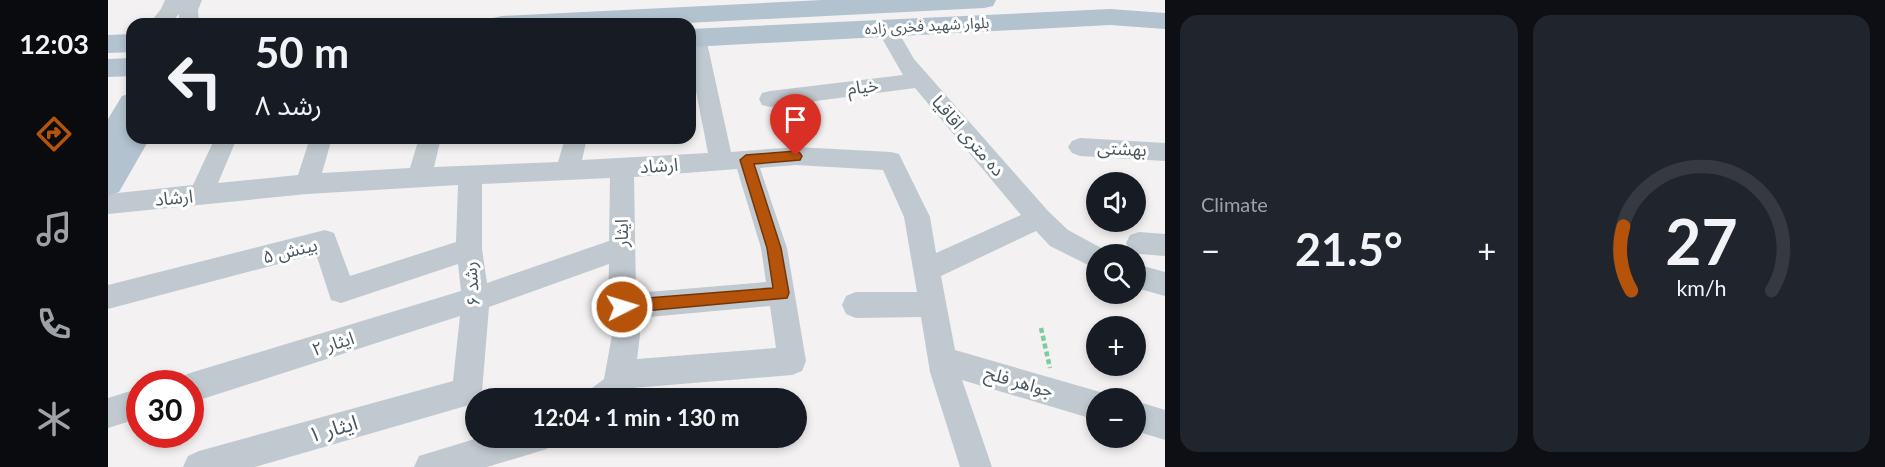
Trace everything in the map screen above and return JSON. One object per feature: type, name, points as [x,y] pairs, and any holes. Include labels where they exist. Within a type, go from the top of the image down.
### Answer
[{"type":"main road","name":"بلوار شهید فخری زاده","points":[[583,18],[760,5],[984,0]]},
{"type":"main road","points":[[1143,0],[1164,21]]},
{"type":"main road","name":"بلوار شهید فخری زاده","points":[[696,38],[1110,17],[1164,21]]},
{"type":"main road","points":[[108,44],[126,42]]},
{"type":"main road","points":[[108,68],[126,67]]},
{"type":"main road","points":[[108,144],[126,114]]},
{"type":"main road","points":[[108,183],[131,144]]},
{"type":"street","points":[[164,18],[175,0]]},
{"type":"street","points":[[189,18],[188,10],[192,0]]},
{"type":"street","name":"ده متری اقاقیا","points":[[886,28],[906,64],[1038,218],[1059,237],[1086,252]]},
{"type":"street","points":[[620,375],[792,361],[774,248],[734,161],[696,47]]},
{"type":"street","name":"خیام","points":[[770,99],[920,80]]},
{"type":"street","points":[[201,195],[223,144]]},
{"type":"street","points":[[307,184],[319,144]]},
{"type":"street","points":[[420,177],[428,144]]},
{"type":"street","points":[[568,170],[574,144]]},
{"type":"street","name":"بهشتی","points":[[1080,147],[1165,152]]},
{"type":"street","name":"ارشاد","points":[[108,204],[307,184],[622,168],[796,156],[891,161],[917,217],[942,360],[976,467]]},
{"type":"street","name":"ایثار","points":[[617,388],[626,335],[622,307],[622,168]]},
{"type":"street","name":"رشد ۶","points":[[467,388],[476,299],[469,249],[470,175]]},
{"type":"street","points":[[926,270],[1038,218]]},
{"type":"street","name":"بینش ۵","points":[[108,297],[325,242],[341,291],[469,249]]},
{"type":"street","points":[[1139,243],[1165,245]]},
{"type":"street","name":"ایثار ۲","points":[[204,384],[476,299],[622,248]]},
{"type":"street","points":[[1146,279],[1165,284]]},
{"type":"street","points":[[622,307],[782,293]]},
{"type":"street","points":[[856,306],[933,304]]},
{"type":"street","name":"جواهر فلح","points":[[942,360],[1086,402]]},
{"type":"street","name":"ایثار ۱","points":[[199,467],[465,393]]},
{"type":"street","points":[[108,413],[126,407]]},
{"type":"street","points":[[1146,419],[1165,425]]},
{"type":"street","points":[[430,467],[499,448]]},
{"type":"path","points":[[1041,328],[1055,393]]},
{"type":"route","points":[[622,307],[782,293],[774,248],[746,160],[796,156]]}]
